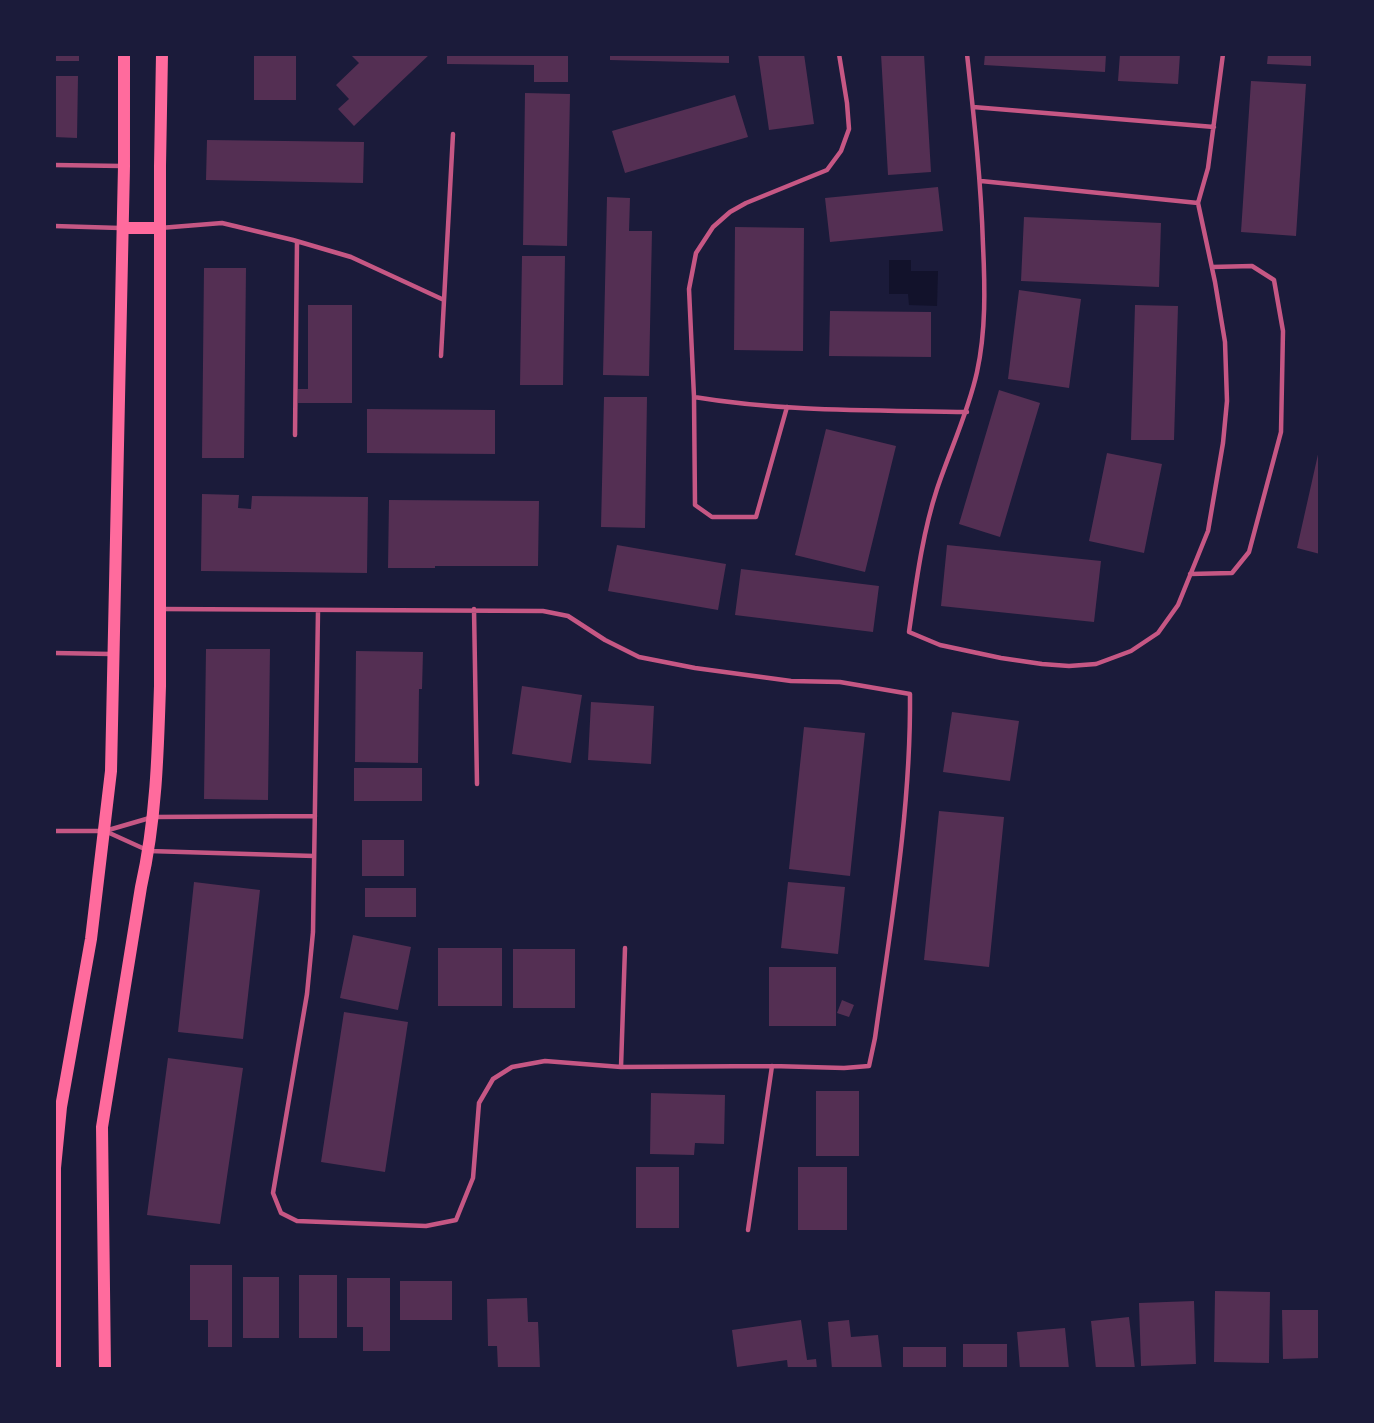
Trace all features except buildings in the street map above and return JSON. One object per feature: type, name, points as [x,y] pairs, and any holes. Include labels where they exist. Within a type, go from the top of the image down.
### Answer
[{"type":"main road","points":[[54,1368],[55,1168],[61,1107],[91,939],[111,771],[123,228],[124,54]]},
{"type":"main road","points":[[105,1369],[102,1127],[141,887],[149,851],[160,686],[162,54]]},
{"type":"main road","points":[[123,228],[160,228]]},
{"type":"lane","points":[[787,407],[756,517],[712,517],[695,505],[694,397],[689,289],[696,253],[713,227],[730,212],[746,203],[826,170],[841,151],[849,129],[839,54]]},
{"type":"lane","points":[[967,54],[981,181],[985,290],[983,329],[978,371],[967,412],[937,490],[924,540],[909,632],[940,645],[1042,664],[1096,664],[1131,651],[1158,633],[1178,605],[1208,531],[1223,443],[1227,401],[1225,342],[1198,203],[1208,168],[1223,54]]},
{"type":"lane","points":[[973,107],[1214,127]]},
{"type":"lane","points":[[441,356],[453,134]]},
{"type":"lane","points":[[54,165],[124,166]]},
{"type":"lane","points":[[981,181],[1198,203]]},
{"type":"lane","points":[[160,228],[222,223],[297,241],[351,256],[444,300]]},
{"type":"lane","points":[[54,226],[123,228]]},
{"type":"lane","points":[[295,435],[297,241]]},
{"type":"lane","points":[[1190,574],[1232,573],[1249,552],[1281,432],[1282,331],[1274,280],[1252,266],[1212,267]]},
{"type":"lane","points":[[694,397],[787,407],[967,412]]},
{"type":"lane","points":[[160,609],[543,611],[568,616],[605,640],[639,657],[695,668],[791,681],[861,685],[910,694],[906,807],[875,1038],[869,1066],[844,1068],[621,1067],[545,1061],[512,1067],[493,1078],[479,1103],[472,1178],[456,1220],[426,1226],[297,1221],[281,1213],[273,1193],[307,994],[314,932],[318,611]]},
{"type":"lane","points":[[474,609],[477,784]]},
{"type":"lane","points":[[54,653],[113,654]]},
{"type":"lane","points":[[54,831],[105,831],[153,816],[315,816]]},
{"type":"lane","points":[[105,831],[149,851],[314,856]]},
{"type":"lane","points":[[621,1067],[625,948]]},
{"type":"lane","points":[[748,1230],[772,1066]]},
{"type":"shaded area","points":[[889,260],[911,260],[911,271],[938,271],[937,306],[909,305],[908,294],[889,294]]}]
